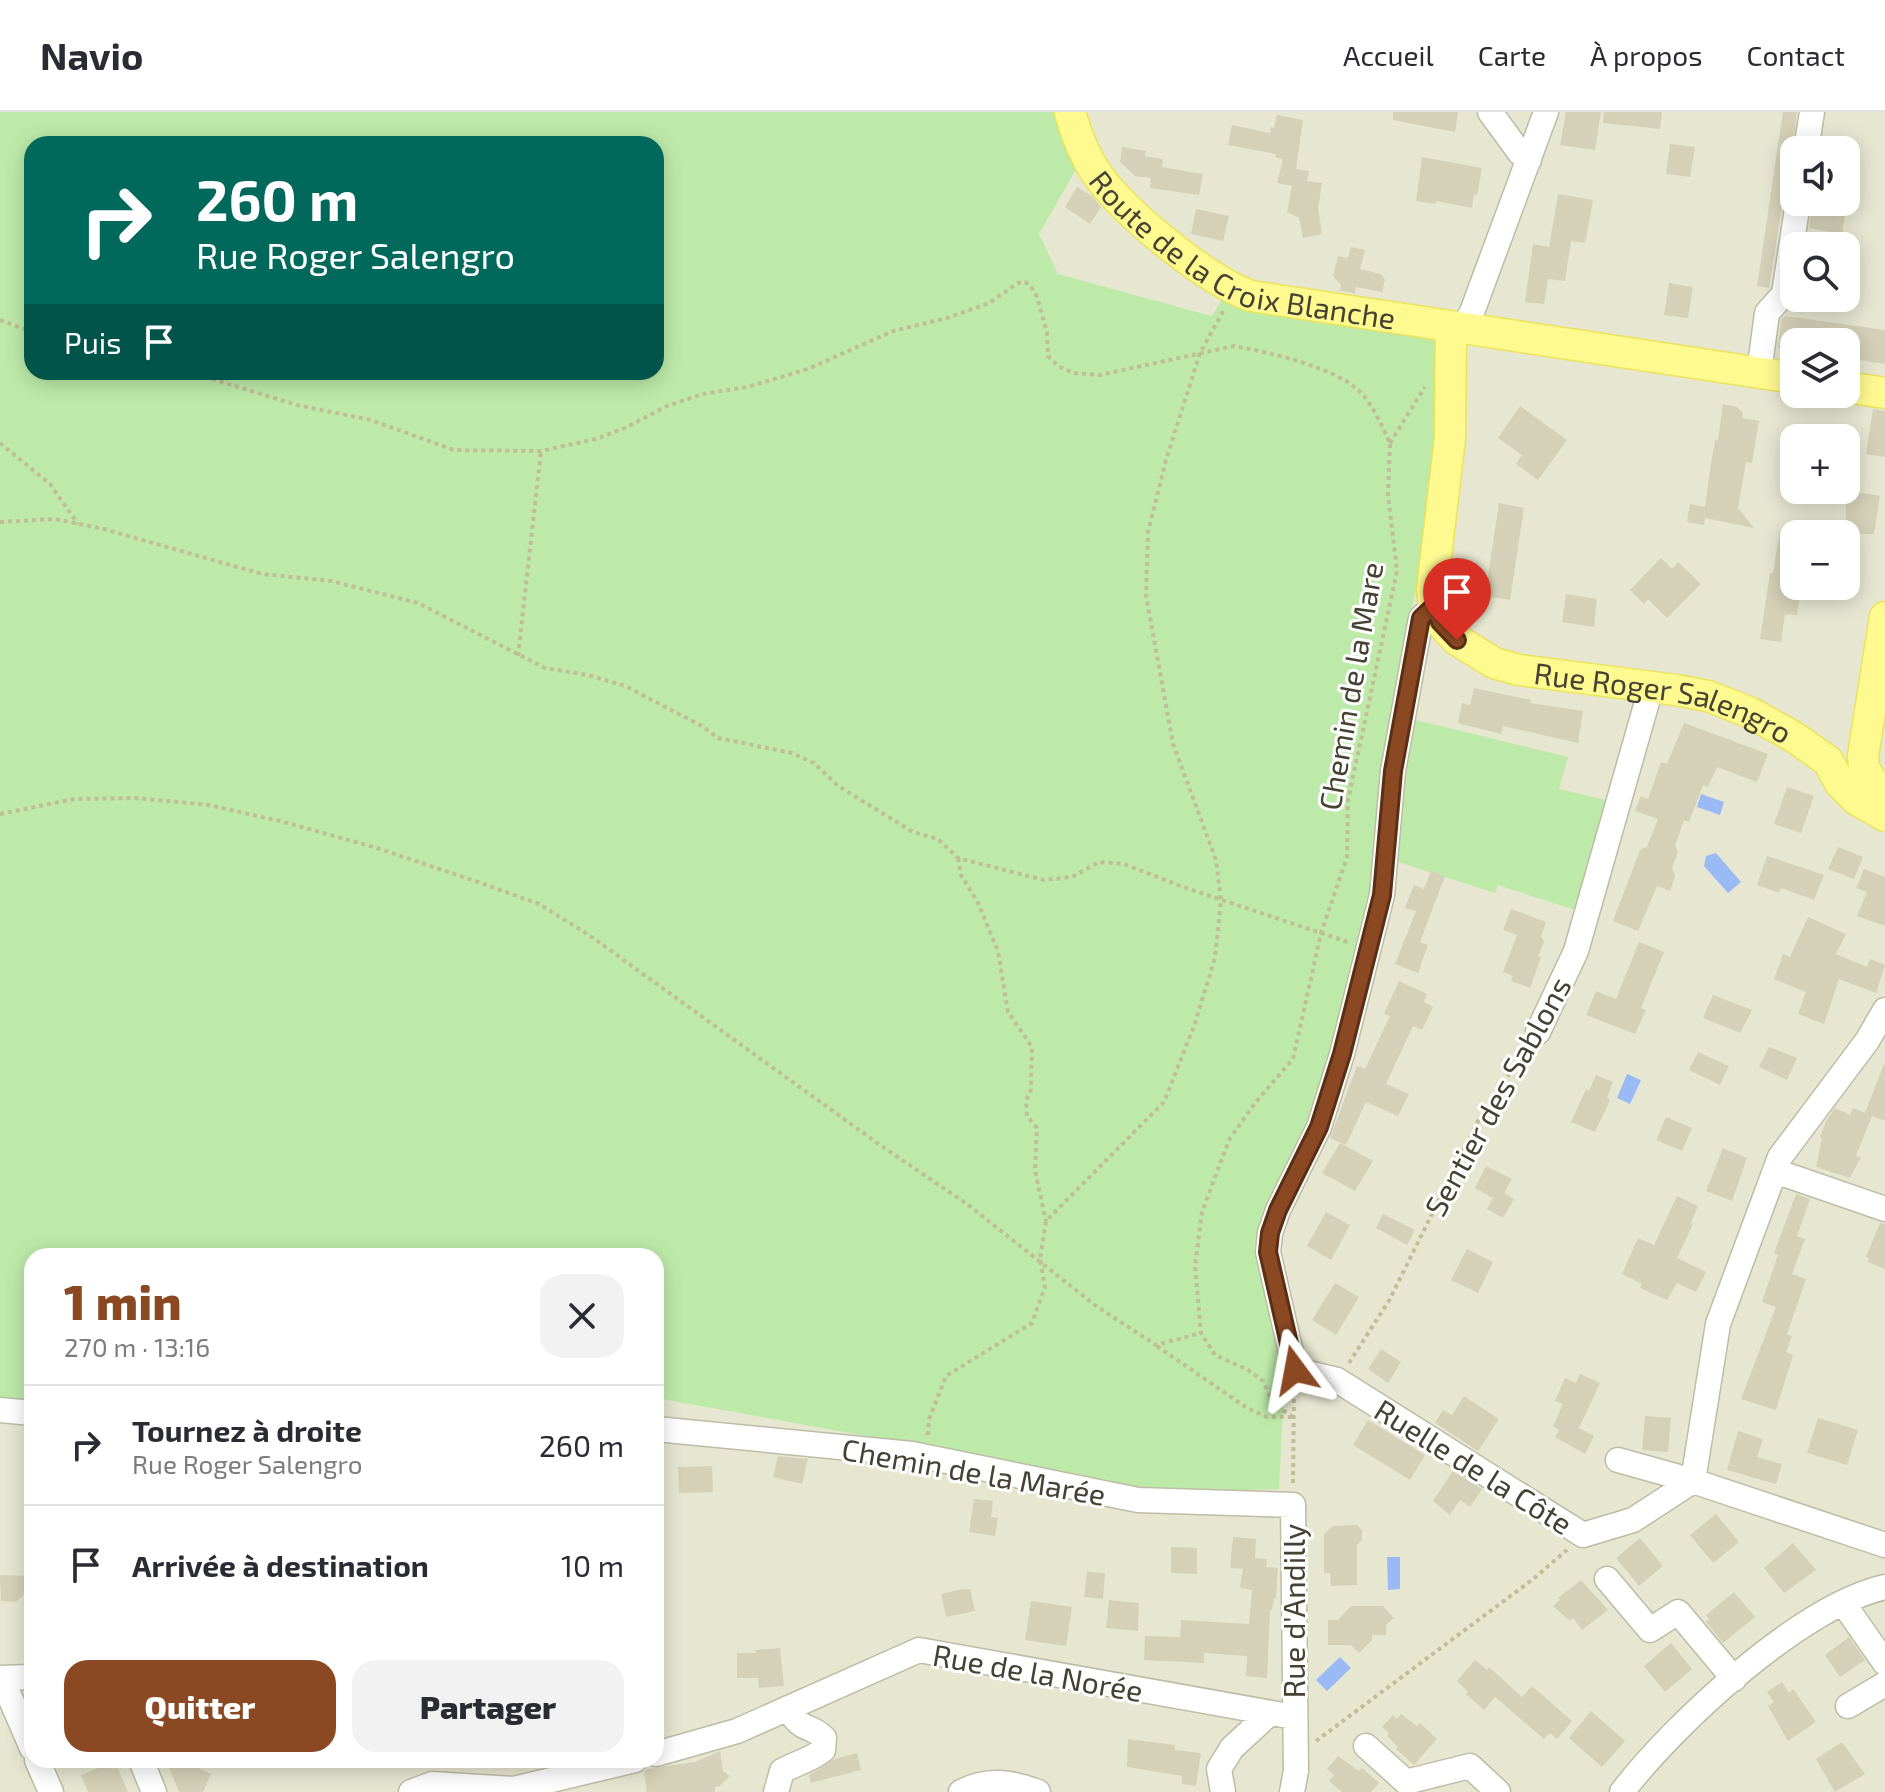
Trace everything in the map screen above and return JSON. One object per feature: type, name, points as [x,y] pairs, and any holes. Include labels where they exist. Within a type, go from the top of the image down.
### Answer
[{"type":"main road","name":"Route de la Croix Blanche","points":[[1070,112],[1080,144],[1109,190],[1165,240],[1220,282],[1251,296],[1780,376]]},
{"type":"main road","points":[[1434,606],[1432,590],[1450,438],[1457,327]]},
{"type":"main road","points":[[1860,389],[1885,393]]},
{"type":"main road","name":"Rue Roger Salengro","points":[[1434,606],[1440,622],[1457,640],[1508,668],[1708,696],[1751,713],[1848,765],[1885,803]]},
{"type":"main road","points":[[1848,765],[1885,617]]},
{"type":"main road","name":"Rue Roger Salengro","points":[[1848,765],[1857,800],[1885,816]]},
{"type":"street","points":[[1490,112],[1520,153],[1529,160]]},
{"type":"street","points":[[1457,327],[1472,312],[1546,112]]},
{"type":"street","points":[[1808,136],[1812,112]]},
{"type":"street","points":[[1759,373],[1767,313],[1784,294],[1796,216]]},
{"type":"street","points":[[1368,948],[1382,895],[1393,771],[1408,681],[1421,618],[1434,606]]},
{"type":"street","name":"Sentier des Sablons","points":[[1538,1032],[1576,951],[1651,688]]},
{"type":"street","name":"Ruelle de la Côte","points":[[1368,948],[1342,1054],[1319,1127],[1270,1233],[1268,1252],[1295,1370],[1337,1380],[1583,1535],[1633,1520],[1693,1481]]},
{"type":"street","points":[[1693,1481],[1718,1324],[1780,1157],[1867,1041],[1885,1010]]},
{"type":"street","points":[[1775,1171],[1885,1209]]},
{"type":"street","points":[[0,1410],[24,1412]]},
{"type":"street","name":"Chemin de la Marée","points":[[664,1430],[926,1457],[1138,1500],[1293,1505]]},
{"type":"street","points":[[1618,1460],[1693,1481],[1885,1545]]},
{"type":"street","name":"Rue d'Andilly","points":[[1292,1792],[1295,1757],[1282,1715],[1293,1505]]},
{"type":"street","points":[[1607,1579],[1650,1630],[1678,1612],[1734,1679]]},
{"type":"street","points":[[1622,1792],[1690,1718],[1771,1648],[1843,1603],[1885,1587]]},
{"type":"street","points":[[1843,1603],[1885,1663]]},
{"type":"street","name":"Rue de la Norée","points":[[664,1752],[737,1731],[919,1650],[1282,1715]]},
{"type":"street","points":[[24,1677],[1,1678],[24,1730]]},
{"type":"street","points":[[1848,1706],[1885,1684]]},
{"type":"street","points":[[776,1792],[782,1771],[814,1758],[823,1750],[824,1738],[818,1732],[797,1724],[788,1708]]},
{"type":"street","points":[[1223,1792],[1219,1769],[1232,1748],[1282,1715]]},
{"type":"street","points":[[1366,1746],[1406,1782],[1470,1766],[1498,1792]]},
{"type":"street","points":[[40,1768],[51,1792]]},
{"type":"street","points":[[144,1768],[154,1792]]},
{"type":"street","points":[[411,1792],[432,1784],[514,1789],[602,1768]]},
{"type":"street","points":[[961,1792],[989,1783],[1014,1783],[1038,1792]]},
{"type":"path","points":[[215,380],[297,405],[371,420],[454,450],[541,451],[596,439],[703,394],[747,387],[808,369],[893,331],[947,318],[989,303],[1018,283],[1025,282],[1037,297],[1047,332],[1048,356],[1058,366],[1073,373],[1100,375],[1234,346],[1256,350],[1329,371],[1362,393],[1390,443],[1426,385]]},
{"type":"path","points":[[1046,1221],[1164,1102],[1194,1026],[1215,958],[1221,900],[1216,860],[1173,744],[1146,595],[1148,532],[1166,460],[1200,353],[1227,303]]},
{"type":"path","points":[[0,320],[24,329]]},
{"type":"path","points":[[0,443],[50,484],[79,524]]},
{"type":"path","name":"Chemin de la Mare","points":[[1201,1333],[1195,1266],[1202,1212],[1229,1140],[1255,1103],[1293,1059],[1321,933],[1347,857],[1348,800],[1397,571],[1388,495],[1390,443]]},
{"type":"path","points":[[518,656],[541,451]]},
{"type":"path","points":[[0,522],[55,519],[168,546],[262,574],[331,581],[418,603],[545,668],[588,675],[625,686],[702,726],[718,738],[792,753],[814,763],[838,786],[913,832],[938,839],[958,858],[1044,880],[1072,877],[1099,862],[1124,864],[1221,900],[1368,948]]},
{"type":"path","points":[[0,814],[74,799],[135,798],[209,805],[377,848],[539,904],[682,1001],[880,1145],[967,1204],[1096,1306],[1247,1408],[1267,1417],[1293,1417]]},
{"type":"path","points":[[926,1457],[929,1419],[946,1376],[1032,1323],[1045,1287],[1040,1259],[1046,1221],[1035,1171],[1037,1128],[1027,1116],[1026,1101],[1031,1089],[1032,1047],[1008,1012],[998,951],[977,901],[961,875],[958,858]]},
{"type":"path","name":"Sentier des Sablons","points":[[1355,1354],[1390,1299],[1478,1121],[1538,1032]]},
{"type":"path","points":[[1156,1345],[1201,1333],[1215,1355],[1226,1363],[1248,1370],[1263,1381],[1273,1404],[1293,1417]]},
{"type":"path","points":[[1293,1417],[1293,1505]]},
{"type":"path","points":[[1295,1757],[1532,1580],[1583,1535]]},
{"type":"shaded area","points":[[1070,112],[1885,112],[1885,1792],[0,1792],[0,1403],[24,1402],[24,1768],[664,1768],[664,1399],[937,1449],[1285,1368],[1253,1246],[1312,1120],[1399,668],[1445,451],[1213,316],[1057,274],[1039,234],[1084,156]]},
{"type":"green space","points":[[0,112],[1070,112],[1084,156],[1039,234],[1058,274],[1212,316],[1228,289],[1424,334],[1439,345],[1445,451],[1399,668],[1376,895],[1312,1120],[1254,1246],[1285,1368],[1279,1489],[1141,1493],[937,1449],[664,1399],[664,1248],[24,1248],[24,1402],[0,1403]]},
{"type":"green space","points":[[1412,719],[1568,757],[1559,789],[1614,802],[1578,911],[1498,885],[1495,893],[1398,862],[1404,767]]},
{"type":"water","points":[[1701,794],[1724,802],[1720,815],[1697,807]]},
{"type":"water","points":[[1716,853],[1741,882],[1728,893],[1704,866],[1706,856]]},
{"type":"water","points":[[1627,1074],[1641,1080],[1630,1104],[1617,1098]]},
{"type":"water","points":[[1387,1557],[1400,1557],[1400,1589],[1388,1590]]},
{"type":"water","points":[[1340,1657],[1351,1668],[1327,1691],[1316,1680]]},
{"type":"building","points":[[1393,112],[1458,112],[1455,132],[1393,120]]},
{"type":"building","points":[[1566,112],[1601,112],[1595,150],[1560,145]]},
{"type":"building","points":[[1604,112],[1662,112],[1660,129],[1603,123]]},
{"type":"building","points":[[1783,112],[1797,112],[1794,136],[1780,136],[1780,216],[1769,288],[1757,286]]},
{"type":"building","points":[[1277,115],[1303,120],[1296,169],[1309,171],[1307,181],[1322,183],[1318,208],[1322,234],[1303,238],[1299,218],[1287,212],[1292,186],[1277,183],[1283,159],[1275,157],[1276,154],[1228,145],[1232,125],[1270,133]]},
{"type":"building","points":[[1670,144],[1695,147],[1690,177],[1666,174]]},
{"type":"building","points":[[1122,147],[1146,151],[1145,156],[1163,159],[1162,167],[1203,174],[1199,195],[1150,188],[1151,178],[1135,176],[1120,162]]},
{"type":"building","points":[[1422,157],[1482,168],[1472,208],[1436,201],[1435,204],[1416,201]]},
{"type":"building","points":[[1077,187],[1092,196],[1101,207],[1090,224],[1065,207]]},
{"type":"building","points":[[1558,194],[1593,200],[1585,243],[1571,241],[1565,281],[1548,279],[1544,304],[1525,302],[1533,244],[1549,247]]},
{"type":"building","points":[[1196,209],[1229,216],[1223,241],[1191,234]]},
{"type":"building","points":[[1811,216],[1845,216],[1842,232],[1809,228]]},
{"type":"building","points":[[1351,247],[1365,250],[1360,269],[1381,274],[1385,280],[1382,292],[1356,287],[1355,293],[1340,291],[1341,285],[1333,276],[1338,256],[1348,258]]},
{"type":"building","points":[[1669,283],[1693,287],[1688,318],[1664,315]]},
{"type":"building","points":[[1785,316],[1885,330],[1885,364],[1860,360],[1860,328],[1780,328]]},
{"type":"building","points":[[1723,404],[1737,407],[1743,413],[1742,418],[1759,421],[1752,463],[1746,462],[1738,508],[1754,528],[1705,518],[1704,525],[1687,522],[1690,504],[1705,507]]},
{"type":"building","points":[[1520,406],[1567,440],[1538,480],[1516,464],[1522,455],[1498,438]]},
{"type":"building","points":[[1873,409],[1885,411],[1885,457],[1866,454]]},
{"type":"building","points":[[1860,492],[1880,496],[1874,534],[1860,534],[1860,520],[1846,520],[1846,504],[1860,504]]},
{"type":"building","points":[[1499,503],[1524,508],[1510,600],[1485,596]]},
{"type":"building","points":[[1780,530],[1780,600],[1799,600],[1797,615],[1785,614],[1781,642],[1760,639],[1770,573],[1773,573]]},
{"type":"building","points":[[1661,558],[1672,569],[1678,562],[1701,584],[1667,618],[1648,599],[1644,604],[1630,590]]},
{"type":"building","points":[[1566,594],[1597,599],[1594,627],[1562,622]]},
{"type":"building","points":[[1474,688],[1531,700],[1530,703],[1583,711],[1578,743],[1503,726],[1501,734],[1458,723],[1462,703],[1470,705]]},
{"type":"building","points":[[1684,723],[1768,754],[1757,782],[1717,767],[1708,787],[1703,785],[1689,822],[1684,820],[1675,846],[1678,852],[1672,868],[1675,876],[1670,891],[1657,886],[1638,931],[1613,921],[1640,850],[1647,847],[1658,819],[1635,811],[1641,796],[1648,799],[1661,762],[1667,764]]},
{"type":"building","points":[[1787,787],[1814,796],[1801,833],[1774,824]]},
{"type":"building","points":[[1838,847],[1863,857],[1854,879],[1828,869]]},
{"type":"building","points":[[1767,856],[1824,875],[1814,900],[1781,888],[1779,893],[1757,885]]},
{"type":"building","points":[[1864,869],[1885,877],[1885,926],[1857,916],[1867,892],[1856,888]]},
{"type":"building","points":[[1431,871],[1445,876],[1420,942],[1428,945],[1418,973],[1395,964],[1416,911],[1405,908],[1414,885],[1424,889]]},
{"type":"building","points":[[1511,909],[1546,922],[1541,936],[1544,942],[1538,957],[1541,957],[1530,988],[1511,981],[1513,976],[1503,972],[1517,935],[1503,930]]},
{"type":"building","points":[[1808,917],[1846,934],[1836,954],[1867,967],[1870,959],[1885,965],[1876,993],[1839,979],[1824,1024],[1798,1014],[1806,992],[1774,979],[1783,954],[1790,957]]},
{"type":"building","points":[[1639,942],[1664,952],[1641,1008],[1646,1010],[1635,1034],[1586,1015],[1596,991],[1616,999]]},
{"type":"building","points":[[1399,981],[1427,994],[1424,1002],[1433,1007],[1422,1030],[1413,1026],[1386,1084],[1409,1094],[1398,1116],[1366,1102],[1346,1145],[1330,1138],[1357,1066],[1365,1069],[1390,1016],[1384,1014]]},
{"type":"building","points":[[1713,995],[1752,1010],[1740,1033],[1703,1018]]},
{"type":"building","points":[[1769,1047],[1797,1058],[1787,1080],[1759,1067]]},
{"type":"building","points":[[1698,1052],[1729,1066],[1720,1085],[1689,1070]]},
{"type":"building","points":[[1885,1065],[1885,1121],[1865,1113]]},
{"type":"building","points":[[1596,1075],[1613,1082],[1607,1098],[1610,1100],[1595,1132],[1571,1122]]},
{"type":"building","points":[[1835,1108],[1850,1115],[1853,1108],[1872,1116],[1856,1156],[1861,1157],[1850,1178],[1816,1167],[1820,1138]]},
{"type":"building","points":[[1666,1117],[1692,1128],[1682,1151],[1656,1140]]},
{"type":"building","points":[[1340,1143],[1373,1161],[1355,1191],[1322,1173]]},
{"type":"building","points":[[1723,1148],[1747,1158],[1732,1201],[1706,1191]]},
{"type":"building","points":[[1486,1166],[1512,1179],[1504,1193],[1514,1199],[1503,1218],[1487,1209],[1493,1198],[1475,1188]]},
{"type":"building","points":[[1796,1194],[1810,1199],[1797,1236],[1805,1239],[1792,1274],[1806,1279],[1787,1334],[1792,1336],[1786,1352],[1793,1355],[1776,1410],[1741,1399],[1776,1307],[1762,1302],[1778,1255],[1774,1253]]},
{"type":"building","points":[[1677,1196],[1698,1206],[1677,1258],[1706,1272],[1696,1292],[1677,1283],[1667,1300],[1640,1288],[1642,1284],[1622,1274],[1638,1238],[1654,1245]]},
{"type":"building","points":[[1326,1212],[1350,1225],[1331,1260],[1307,1246]]},
{"type":"building","points":[[1383,1214],[1415,1230],[1407,1245],[1376,1228]]},
{"type":"building","points":[[1880,1223],[1885,1224],[1885,1269],[1868,1262],[1869,1258],[1866,1257]]},
{"type":"building","points":[[1467,1249],[1493,1262],[1478,1293],[1451,1280]]},
{"type":"building","points":[[1335,1283],[1359,1297],[1336,1335],[1312,1320]]},
{"type":"building","points":[[1381,1349],[1401,1362],[1388,1383],[1368,1369]]},
{"type":"building","points":[[1580,1374],[1600,1383],[1579,1428],[1594,1436],[1585,1454],[1555,1437],[1559,1430],[1553,1426],[1563,1404],[1555,1401],[1565,1378],[1576,1383]]},
{"type":"building","points":[[1464,1396],[1499,1419],[1478,1451],[1435,1423],[1443,1410],[1452,1415]]},
{"type":"building","points":[[1645,1416],[1671,1418],[1668,1452],[1642,1450]]},
{"type":"building","points":[[1818,1418],[1858,1430],[1847,1465],[1807,1453]]},
{"type":"building","points":[[1368,1420],[1425,1455],[1410,1480],[1353,1445]]},
{"type":"building","points":[[1738,1431],[1763,1439],[1757,1457],[1782,1464],[1776,1484],[1727,1470]]},
{"type":"building","points":[[778,1456],[808,1459],[802,1484],[773,1477]]},
{"type":"building","points":[[712,1466],[713,1492],[679,1493],[678,1467]]},
{"type":"building","points":[[1453,1471],[1482,1489],[1470,1507],[1460,1500],[1450,1515],[1433,1501]]},
{"type":"building","points":[[974,1499],[993,1501],[991,1517],[998,1518],[995,1536],[969,1532]]},
{"type":"building","points":[[1716,1514],[1739,1542],[1713,1563],[1690,1535]]},
{"type":"building","points":[[1357,1525],[1362,1530],[1362,1540],[1357,1545],[1357,1585],[1331,1586],[1330,1573],[1324,1573],[1324,1534],[1333,1526]]},
{"type":"building","points":[[1233,1537],[1256,1539],[1255,1558],[1267,1559],[1266,1567],[1278,1568],[1276,1598],[1270,1610],[1267,1678],[1246,1676],[1247,1656],[1204,1653],[1204,1663],[1144,1660],[1145,1636],[1180,1637],[1181,1620],[1249,1624],[1252,1590],[1240,1588],[1243,1569],[1230,1568]]},
{"type":"building","points":[[1640,1538],[1663,1566],[1639,1586],[1616,1558]]},
{"type":"building","points":[[1793,1543],[1816,1570],[1784,1593],[1764,1568]]},
{"type":"building","points":[[1171,1547],[1197,1548],[1197,1574],[1171,1573]]},
{"type":"building","points":[[1087,1572],[1105,1573],[1103,1599],[1084,1597]]},
{"type":"building","points":[[0,1575],[24,1576],[24,1595],[16,1602],[1,1601]]},
{"type":"building","points":[[1581,1580],[1608,1610],[1582,1630],[1573,1618],[1570,1621],[1553,1606],[1560,1600],[1558,1598]]},
{"type":"building","points":[[970,1589],[975,1611],[946,1617],[941,1594]]},
{"type":"building","points":[[1734,1592],[1755,1617],[1723,1643],[1706,1622],[1709,1619],[1706,1615]]},
{"type":"building","points":[[1109,1600],[1139,1603],[1138,1631],[1106,1628]]},
{"type":"building","points":[[1031,1601],[1072,1607],[1066,1646],[1025,1640]]},
{"type":"building","points":[[1351,1606],[1383,1606],[1394,1618],[1386,1625],[1386,1635],[1372,1635],[1372,1640],[1359,1653],[1351,1645],[1328,1645],[1328,1620],[1338,1620]]},
{"type":"building","points":[[1849,1637],[1865,1660],[1840,1677],[1825,1655]]},
{"type":"building","points":[[1671,1643],[1692,1669],[1665,1692],[1644,1666]]},
{"type":"building","points":[[780,1648],[784,1686],[759,1688],[758,1678],[737,1678],[737,1653]]},
{"type":"building","points":[[1475,1660],[1487,1670],[1489,1667],[1522,1697],[1532,1686],[1572,1721],[1557,1739],[1550,1733],[1544,1739],[1495,1697],[1484,1710],[1457,1681]]},
{"type":"building","points":[[1782,1682],[1789,1693],[1793,1689],[1816,1722],[1788,1741],[1768,1706],[1774,1702],[1767,1692]]},
{"type":"building","points":[[1591,1711],[1625,1741],[1602,1767],[1569,1738]]},
{"type":"building","points":[[1401,1714],[1417,1726],[1420,1723],[1437,1739],[1414,1765],[1396,1749],[1398,1747],[1382,1727],[1393,1715],[1397,1719]]},
{"type":"building","points":[[1128,1739],[1175,1745],[1175,1750],[1201,1753],[1196,1786],[1182,1784],[1182,1776],[1127,1767]]},
{"type":"building","points":[[1842,1742],[1865,1774],[1835,1792],[1816,1759]]},
{"type":"building","points":[[720,1751],[723,1771],[730,1776],[715,1787],[715,1792],[647,1792],[644,1772],[647,1769],[695,1762]]},
{"type":"building","points":[[857,1753],[861,1770],[811,1783],[809,1775],[835,1759]]},
{"type":"building","points":[[1338,1756],[1359,1771],[1362,1768],[1379,1783],[1371,1792],[1342,1792],[1329,1781],[1334,1775],[1327,1769]]},
{"type":"building","points":[[98,1768],[118,1768],[128,1792],[88,1792],[81,1775]]},
{"type":"building","points":[[169,1768],[198,1768],[211,1774],[203,1792],[179,1792]]},
{"type":"route","points":[[1295,1370],[1268,1252],[1270,1233],[1319,1127],[1342,1054],[1382,895],[1393,771],[1421,618],[1434,606],[1440,622],[1457,640]]}]
